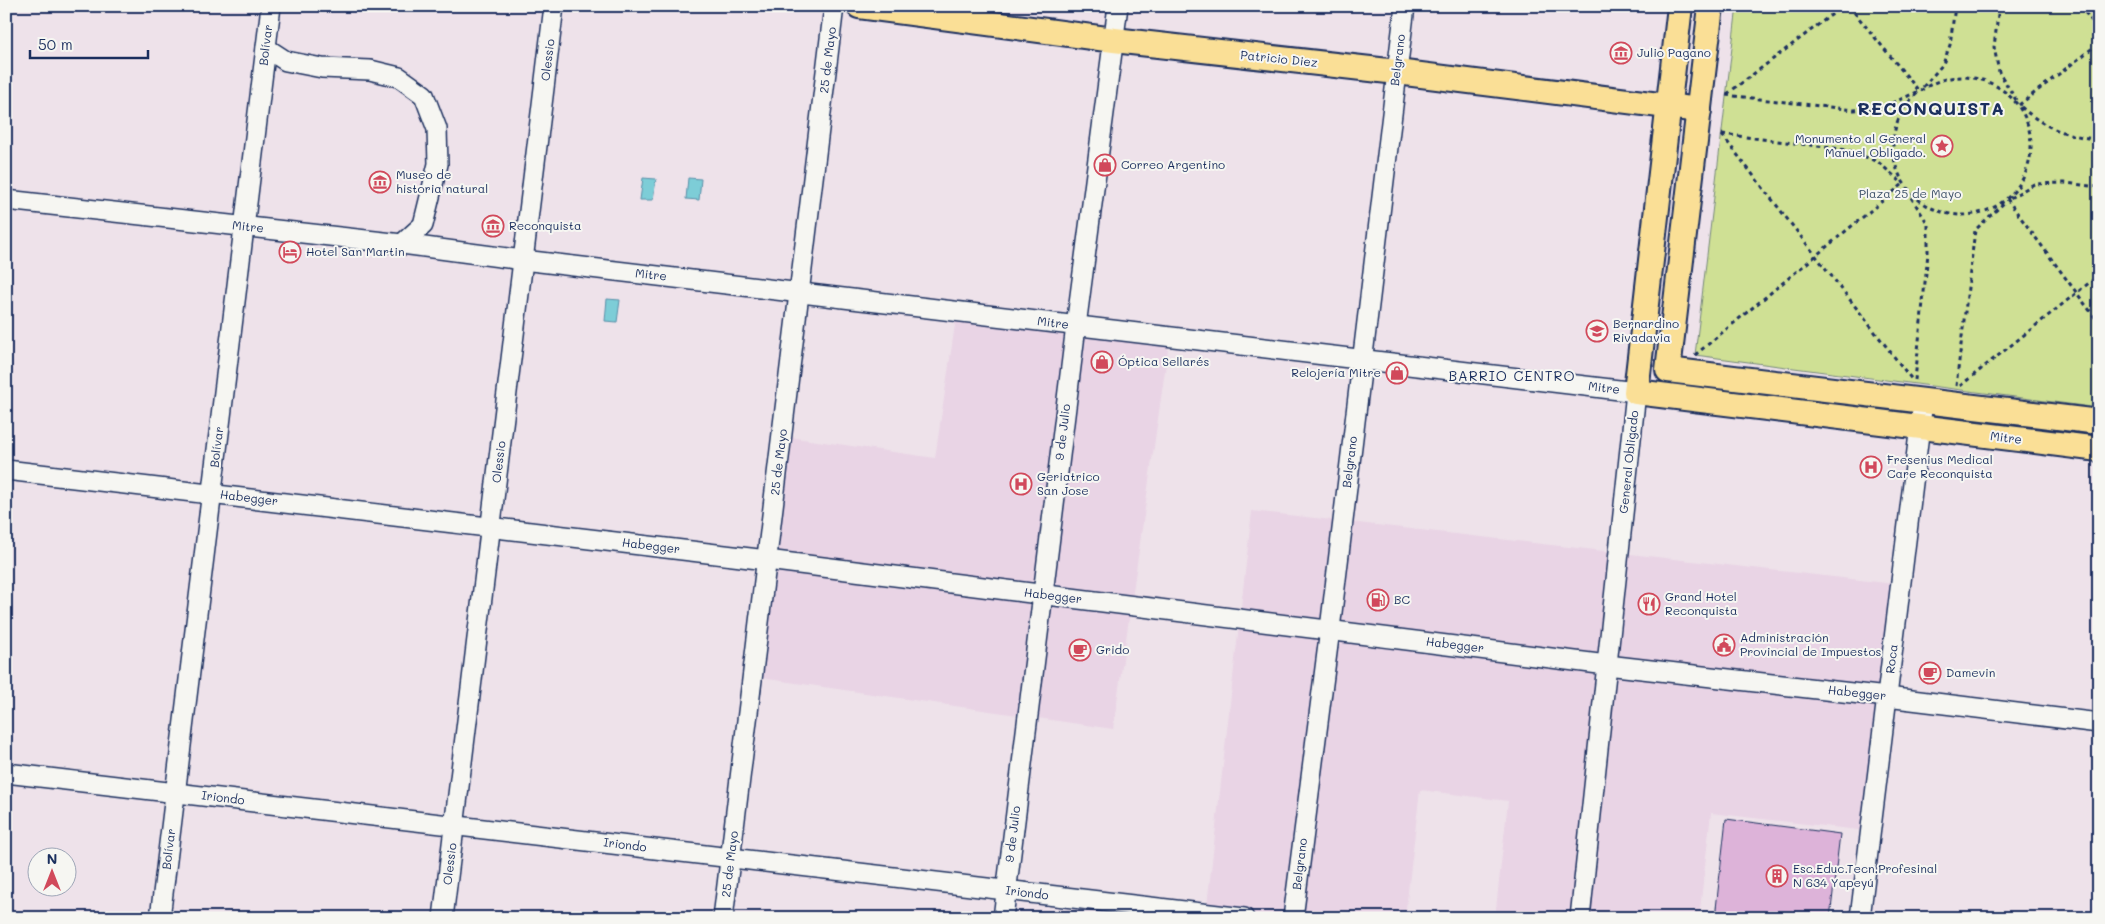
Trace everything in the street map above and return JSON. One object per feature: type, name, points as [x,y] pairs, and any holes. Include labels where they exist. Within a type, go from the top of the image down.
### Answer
[{"type":"main road","name":"Patricio Diez","points":[[858,6],[1114,40],[1397,72],[1699,110]]},
{"type":"main road","name":"General Obligado","points":[[1636,392],[1680,6]]},
{"type":"main road","points":[[1711,6],[1668,370],[2099,422]]},
{"type":"main road","name":"Mitre","points":[[1636,392],[2099,449]]},
{"type":"street","name":"Bolívar","points":[[160,918],[271,6]]},
{"type":"street","name":"Olessio","points":[[443,918],[554,6]]},
{"type":"street","name":"25 de Mayo","points":[[723,918],[834,6]]},
{"type":"street","name":"9 de Julio","points":[[1003,918],[1076,326],[1118,6]]},
{"type":"street","name":"Belgrano","points":[[1293,918],[1405,6]]},
{"type":"street","points":[[266,48],[286,60],[322,68],[370,70],[399,77],[424,95],[437,129],[438,164],[423,225],[402,244]]},
{"type":"street","name":"Mitre","points":[[6,200],[402,244],[1636,392]]},
{"type":"street","name":"General Obligado","points":[[1580,918],[1636,392]]},
{"type":"street","name":"Roca","points":[[1860,918],[1924,401]]},
{"type":"street","name":"Habegger","points":[[6,470],[767,560],[1607,665],[1887,696],[2099,723]]},
{"type":"street","name":"Iriondo","points":[[6,773],[1244,918]]},
{"type":"path","points":[[1844,6],[1726,95],[1854,110],[1882,108],[1919,91],[1933,82],[1956,76],[1980,78],[2002,88],[2039,122],[2067,135],[2099,140]]},
{"type":"path","points":[[1849,6],[1919,91]]},
{"type":"path","points":[[1955,6],[1950,45],[1943,64],[1899,115],[1892,138],[1893,161],[1903,184],[1928,224],[1928,254],[1915,384],[1722,134],[1848,150],[1878,162],[1903,184],[1918,200],[1936,210],[1958,215],[1980,213],[2034,184],[2065,183],[2099,187]]},
{"type":"path","points":[[1998,6],[1994,47],[1999,72],[2019,105],[2029,127],[2031,149],[2027,170],[2016,189],[1975,230],[1955,390],[2099,275]]},
{"type":"path","points":[[2080,6],[2099,30]]},
{"type":"path","points":[[2019,105],[2099,43]]},
{"type":"path","points":[[1696,355],[1903,184]]},
{"type":"path","points":[[2007,199],[2099,323]]},
{"type":"shaded area","points":[[958,305],[1170,336],[1113,729],[747,676],[782,436],[935,458]]},
{"type":"shaded area","points":[[1252,511],[1895,584],[1867,831],[1711,813],[1699,918],[1495,918],[1508,801],[1420,790],[1405,918],[1242,918],[1206,914]]},
{"type":"green space","name":"Plaza 25 de Mayo","points":[[1737,6],[2099,6],[2099,408],[1695,355]]},
{"type":"water","points":[[643,178],[656,179],[653,200],[640,200]]},
{"type":"water","points":[[688,178],[701,179],[699,200],[686,199]]},
{"type":"water","points":[[607,299],[620,300],[617,322],[605,321]]},
{"type":"building","name":"Esc.Educ.Tecn.Profesinal N 634 Yapeyú","points":[[1726,819],[1840,834],[1830,918],[1715,918]]},
{"type":"place","name":"Julio Pagano","points":[[1621,53]]},
{"type":"place","name":"Monumento al General Manuel Obligado.","points":[[1942,146]]},
{"type":"place","name":"Correo Argentino","points":[[1105,165]]},
{"type":"place","name":"Museo de historia natural","points":[[380,182]]},
{"type":"place","name":"Reconquista","points":[[493,226]]},
{"type":"place","name":"Hotel San Martin","points":[[290,252]]},
{"type":"place","name":"Bernardino Rivadavia","points":[[1597,331]]},
{"type":"place","name":"Óptica Sellarés","points":[[1102,362]]},
{"type":"place","name":"Relojería Mitre","points":[[1397,373]]},
{"type":"place","name":"Fresenius Medical Care Reconquista","points":[[1871,467]]},
{"type":"place","name":"Geriatrico San Jose","points":[[1021,484]]},
{"type":"place","name":"BC","points":[[1378,600]]},
{"type":"place","name":"Grand Hotel Reconquista","points":[[1649,604]]},
{"type":"place","name":"Administración Provincial de Impuestos","points":[[1724,645]]},
{"type":"place","name":"Grido","points":[[1080,650]]},
{"type":"place","name":"Damevin","points":[[1930,673]]},
{"type":"place","name":"Esc.Educ.Tecn.Profesinal N 634 Yapeyú","points":[[1777,876]]},
{"type":"district","name":"RECONQUISTA","points":[[1931,109]]},
{"type":"district","name":"BARRIO CENTRO","points":[[1512,376]]}]
